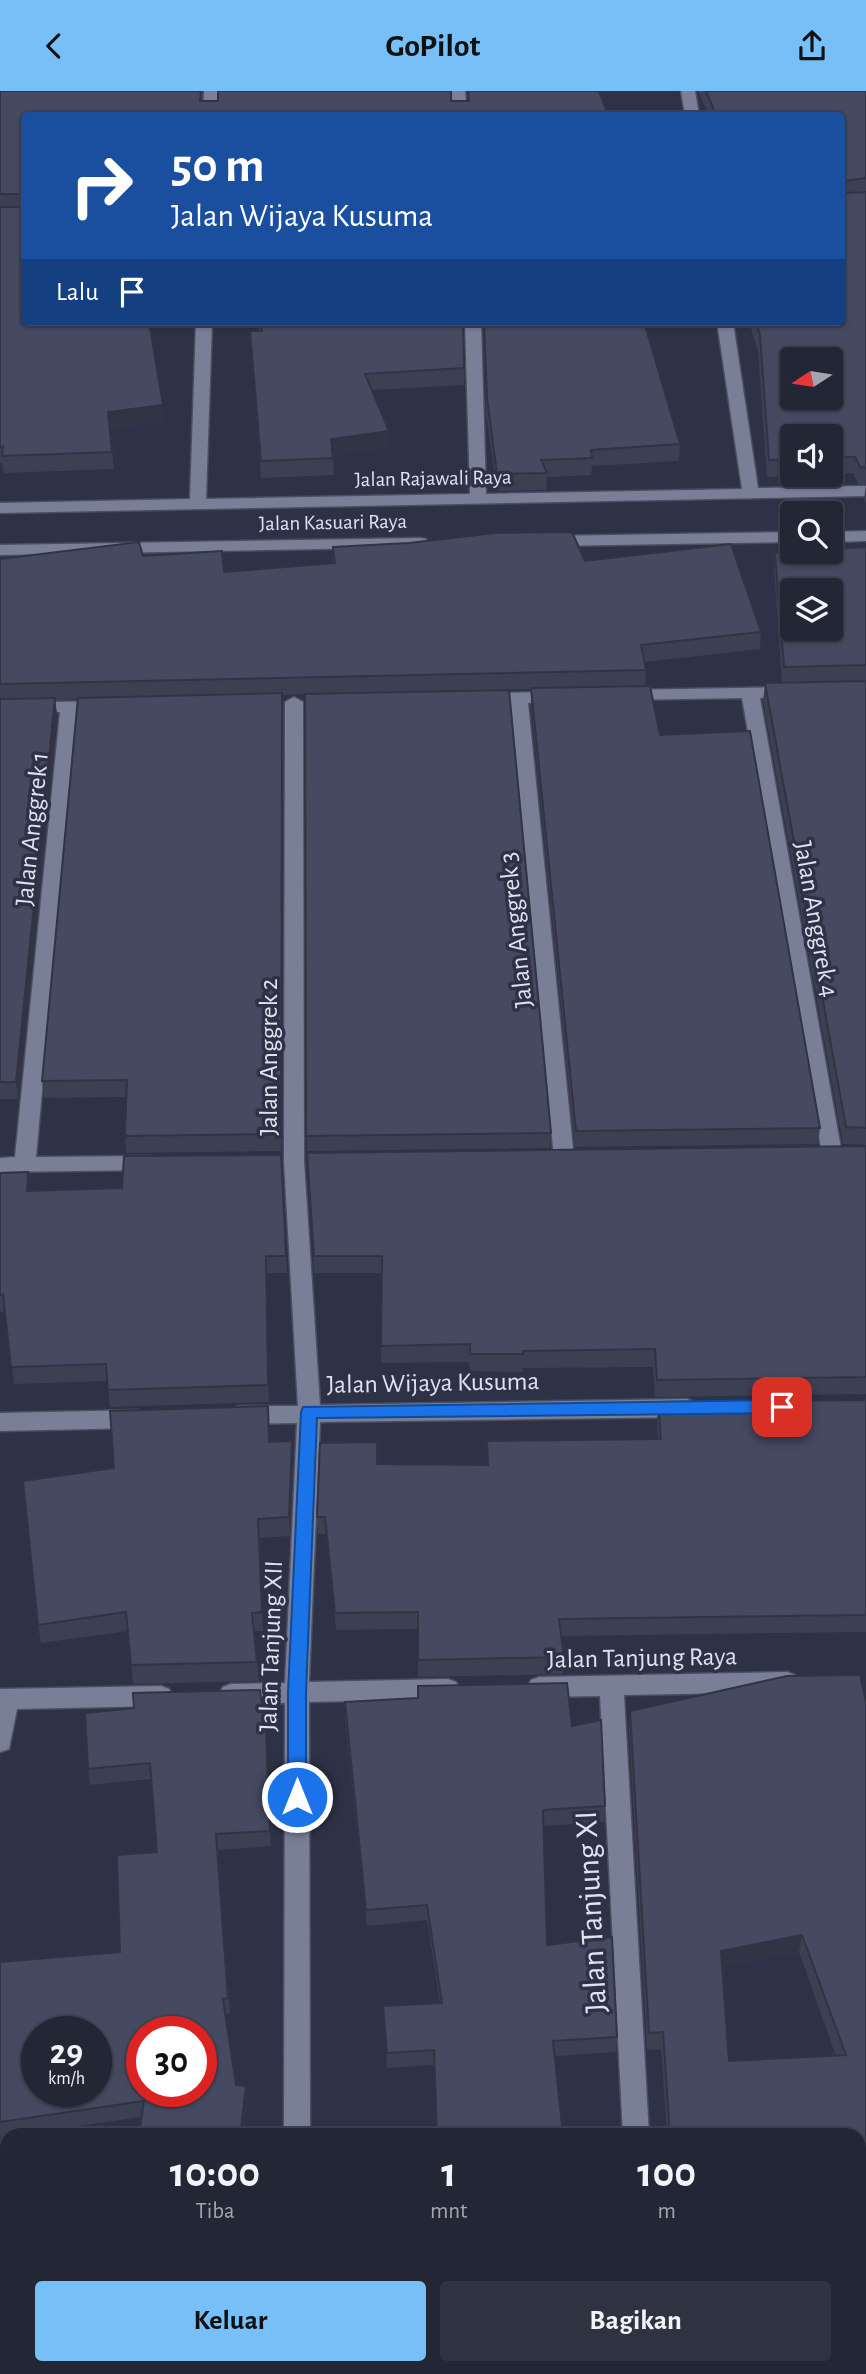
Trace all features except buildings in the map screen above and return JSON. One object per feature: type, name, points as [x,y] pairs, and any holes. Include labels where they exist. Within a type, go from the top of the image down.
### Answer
[{"type":"street","points":[[210,112],[211,91]]},
{"type":"street","points":[[458,91],[460,112]]},
{"type":"street","points":[[688,91],[692,112]]},
{"type":"street","points":[[198,504],[204,326]]},
{"type":"street","points":[[472,326],[478,498]]},
{"type":"street","points":[[727,326],[751,493]]},
{"type":"street","name":"Jalan Rajawali Raya","points":[[0,508],[866,491]]},
{"type":"street","points":[[843,537],[866,536]]},
{"type":"street","points":[[528,542],[780,537]]},
{"type":"street","name":"Jalan Kasuari Raya","points":[[0,550],[431,543]]},
{"type":"street","points":[[614,696],[814,691]]},
{"type":"street","name":"Jalan Anggrek 4","points":[[750,693],[832,1154]]},
{"type":"street","points":[[466,699],[573,697]]},
{"type":"street","name":"Jalan Anggrek 3","points":[[519,698],[571,1158],[537,1158]]},
{"type":"street","name":"Jalan Anggrek 2","points":[[294,702],[301,1161],[309,1412]]},
{"type":"street","points":[[0,708],[122,706]]},
{"type":"street","name":"Jalan Anggrek 1","points":[[25,1165],[69,707]]},
{"type":"street","points":[[805,1155],[855,1154]]},
{"type":"street","points":[[267,1161],[301,1161]]},
{"type":"street","points":[[0,1165],[173,1163]]},
{"type":"street","name":"Jalan Wijaya Kusuma","points":[[214,1416],[309,1412],[713,1408]]},
{"type":"street","name":"Jalan Tanjung XII","points":[[297,2128],[297,1693],[309,1412]]},
{"type":"street","points":[[0,1422],[159,1418]]},
{"type":"street","name":"Jalan Tanjung Raya","points":[[515,1688],[812,1681]]},
{"type":"street","name":"Jalan Tanjung XI","points":[[611,1686],[636,2128]]},
{"type":"street","points":[[214,1695],[474,1689]]},
{"type":"street","points":[[0,1742],[3,1699],[186,1695]]},
{"type":"route","points":[[297,1797],[297,1693],[309,1412],[782,1407]]}]
